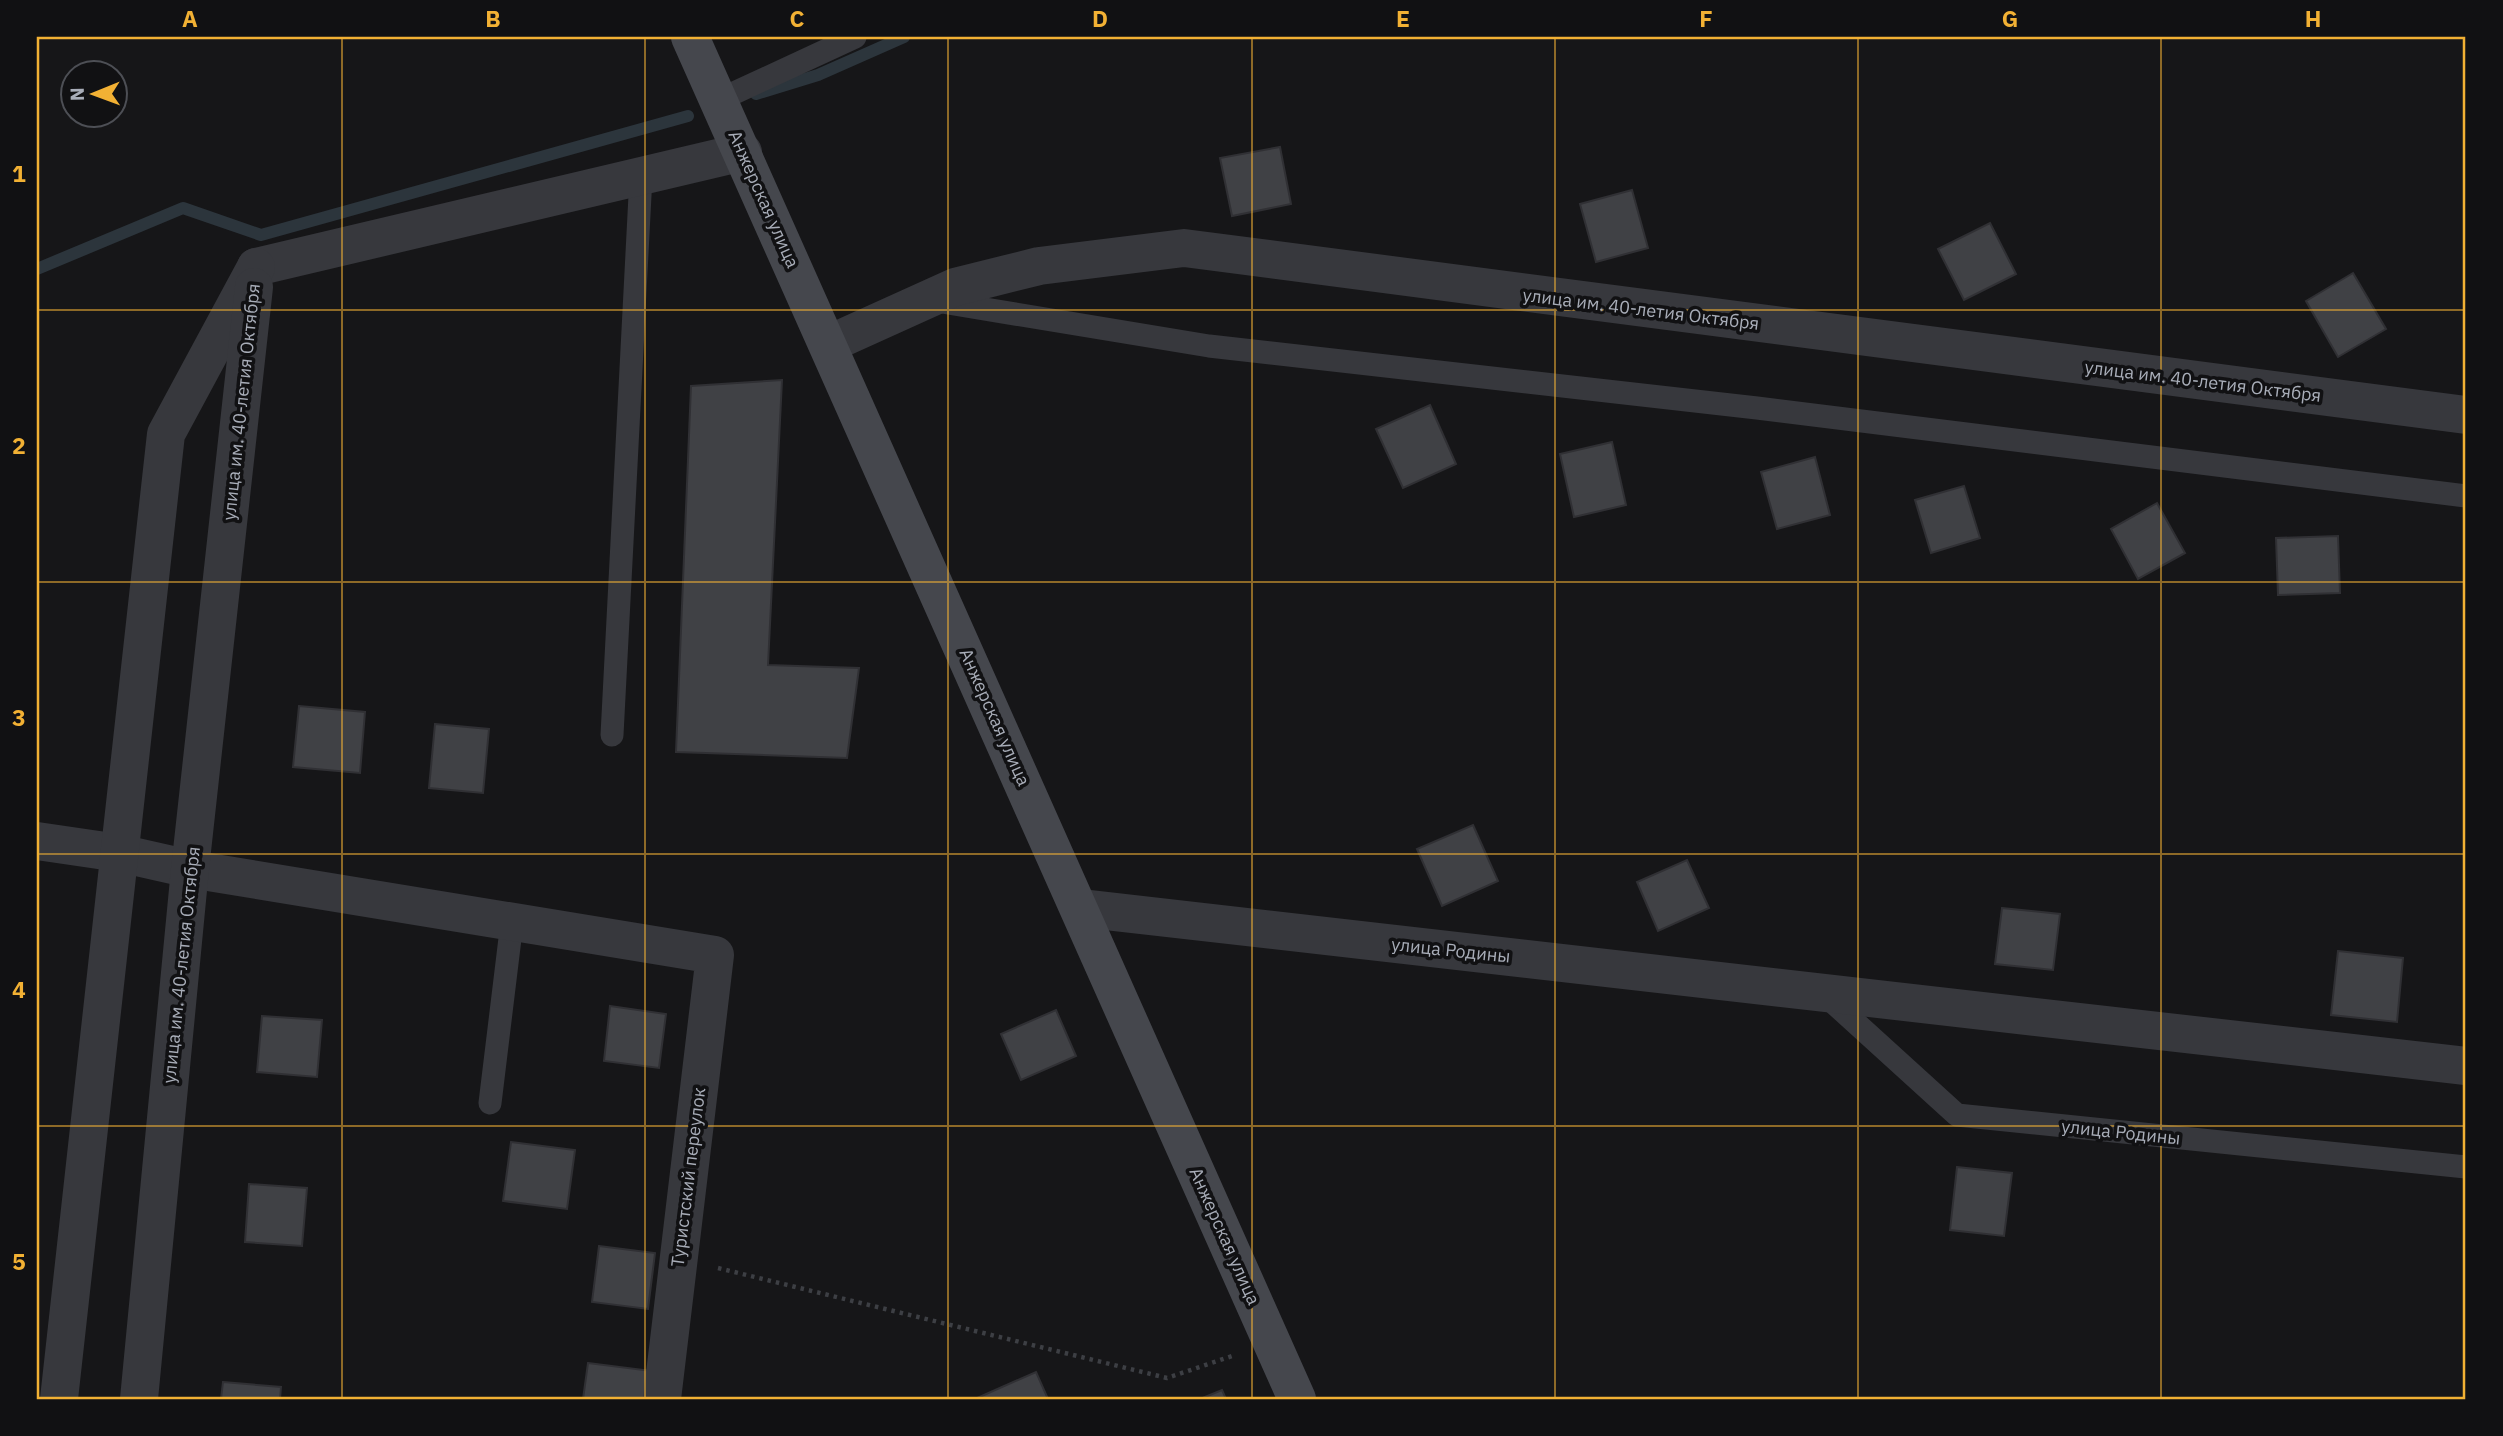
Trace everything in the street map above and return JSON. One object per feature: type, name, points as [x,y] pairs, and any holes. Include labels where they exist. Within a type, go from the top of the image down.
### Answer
[{"type":"street","name":"Анжерская улица","points":[[690,37],[1297,1399]]},
{"type":"street","points":[[256,267],[743,152]]},
{"type":"street","name":"улица им. 40-летия Октября","points":[[829,344],[955,287],[1039,266],[1184,248],[2466,415]]},
{"type":"street","name":"улица им. 40-летия Октября","points":[[59,1399],[166,434],[256,267]]},
{"type":"street","name":"улица им. 40-летия Октября","points":[[139,1399],[190,869],[256,267]]},
{"type":"street","points":[[37,841],[512,922]]},
{"type":"street","name":"улица Родины","points":[[1080,908],[2466,1066]]},
{"type":"street","name":"Туристский переулок","points":[[512,922],[715,955],[662,1399]]},
{"type":"lane","points":[[719,100],[855,37]]},
{"type":"lane","points":[[612,735],[640,176]]},
{"type":"lane","points":[[927,300],[1209,346],[1757,408],[2466,496]]},
{"type":"lane","points":[[489,1103],[512,922]]},
{"type":"lane","name":"улица Родины","points":[[1823,993],[1957,1115],[2466,1167]]},
{"type":"path","points":[[678,1259],[1167,1378],[1272,1343]]},
{"type":"building","points":[[1280,147],[1291,204],[1232,216],[1220,158]]},
{"type":"building","points":[[1632,190],[1648,248],[1596,262],[1580,204]]},
{"type":"building","points":[[1990,223],[2016,274],[1964,300],[1938,249]]},
{"type":"building","points":[[2353,273],[2386,329],[2338,357],[2306,301]]},
{"type":"building","points":[[782,380],[768,665],[859,668],[847,758],[676,752],[691,386]]},
{"type":"building","points":[[1430,405],[1456,464],[1403,488],[1376,429]]},
{"type":"building","points":[[1612,442],[1626,505],[1574,517],[1560,454]]},
{"type":"building","points":[[1815,457],[1830,515],[1777,529],[1761,472]]},
{"type":"building","points":[[1964,486],[1980,538],[1931,553],[1915,500]]},
{"type":"building","points":[[2157,503],[2185,553],[2138,579],[2111,529]]},
{"type":"building","points":[[2338,536],[2340,593],[2278,595],[2276,538]]},
{"type":"building","points":[[299,706],[365,712],[360,773],[293,767]]},
{"type":"building","points":[[435,724],[489,729],[483,793],[429,788]]},
{"type":"building","points":[[1473,825],[1498,881],[1442,906],[1417,849]]},
{"type":"building","points":[[1687,860],[1709,908],[1658,931],[1637,882]]},
{"type":"building","points":[[2002,908],[2060,914],[2053,970],[1995,964]]},
{"type":"building","points":[[2338,951],[2403,958],[2397,1022],[2331,1015]]},
{"type":"building","points":[[610,1006],[666,1014],[659,1068],[604,1061]]},
{"type":"building","points":[[1056,1010],[1076,1056],[1021,1080],[1001,1034]]},
{"type":"building","points":[[262,1016],[322,1020],[317,1077],[257,1072]]},
{"type":"building","points":[[511,1142],[575,1150],[567,1209],[503,1201]]},
{"type":"building","points":[[1957,1167],[2012,1173],[2004,1236],[1950,1230]]},
{"type":"building","points":[[249,1184],[307,1188],[302,1246],[245,1242]]},
{"type":"building","points":[[599,1246],[655,1253],[648,1309],[592,1302]]},
{"type":"building","points":[[588,1363],[652,1371],[648,1399],[583,1399]]},
{"type":"building","points":[[1036,1372],[1048,1399],[975,1399]]},
{"type":"building","points":[[223,1382],[281,1387],[280,1399],[221,1399]]},
{"type":"building","points":[[1222,1390],[1226,1399],[1200,1399]]},
{"type":"waterway","points":[[756,94],[818,75],[904,37]]},
{"type":"waterway","points":[[37,269],[183,208],[261,235],[688,116]]}]
